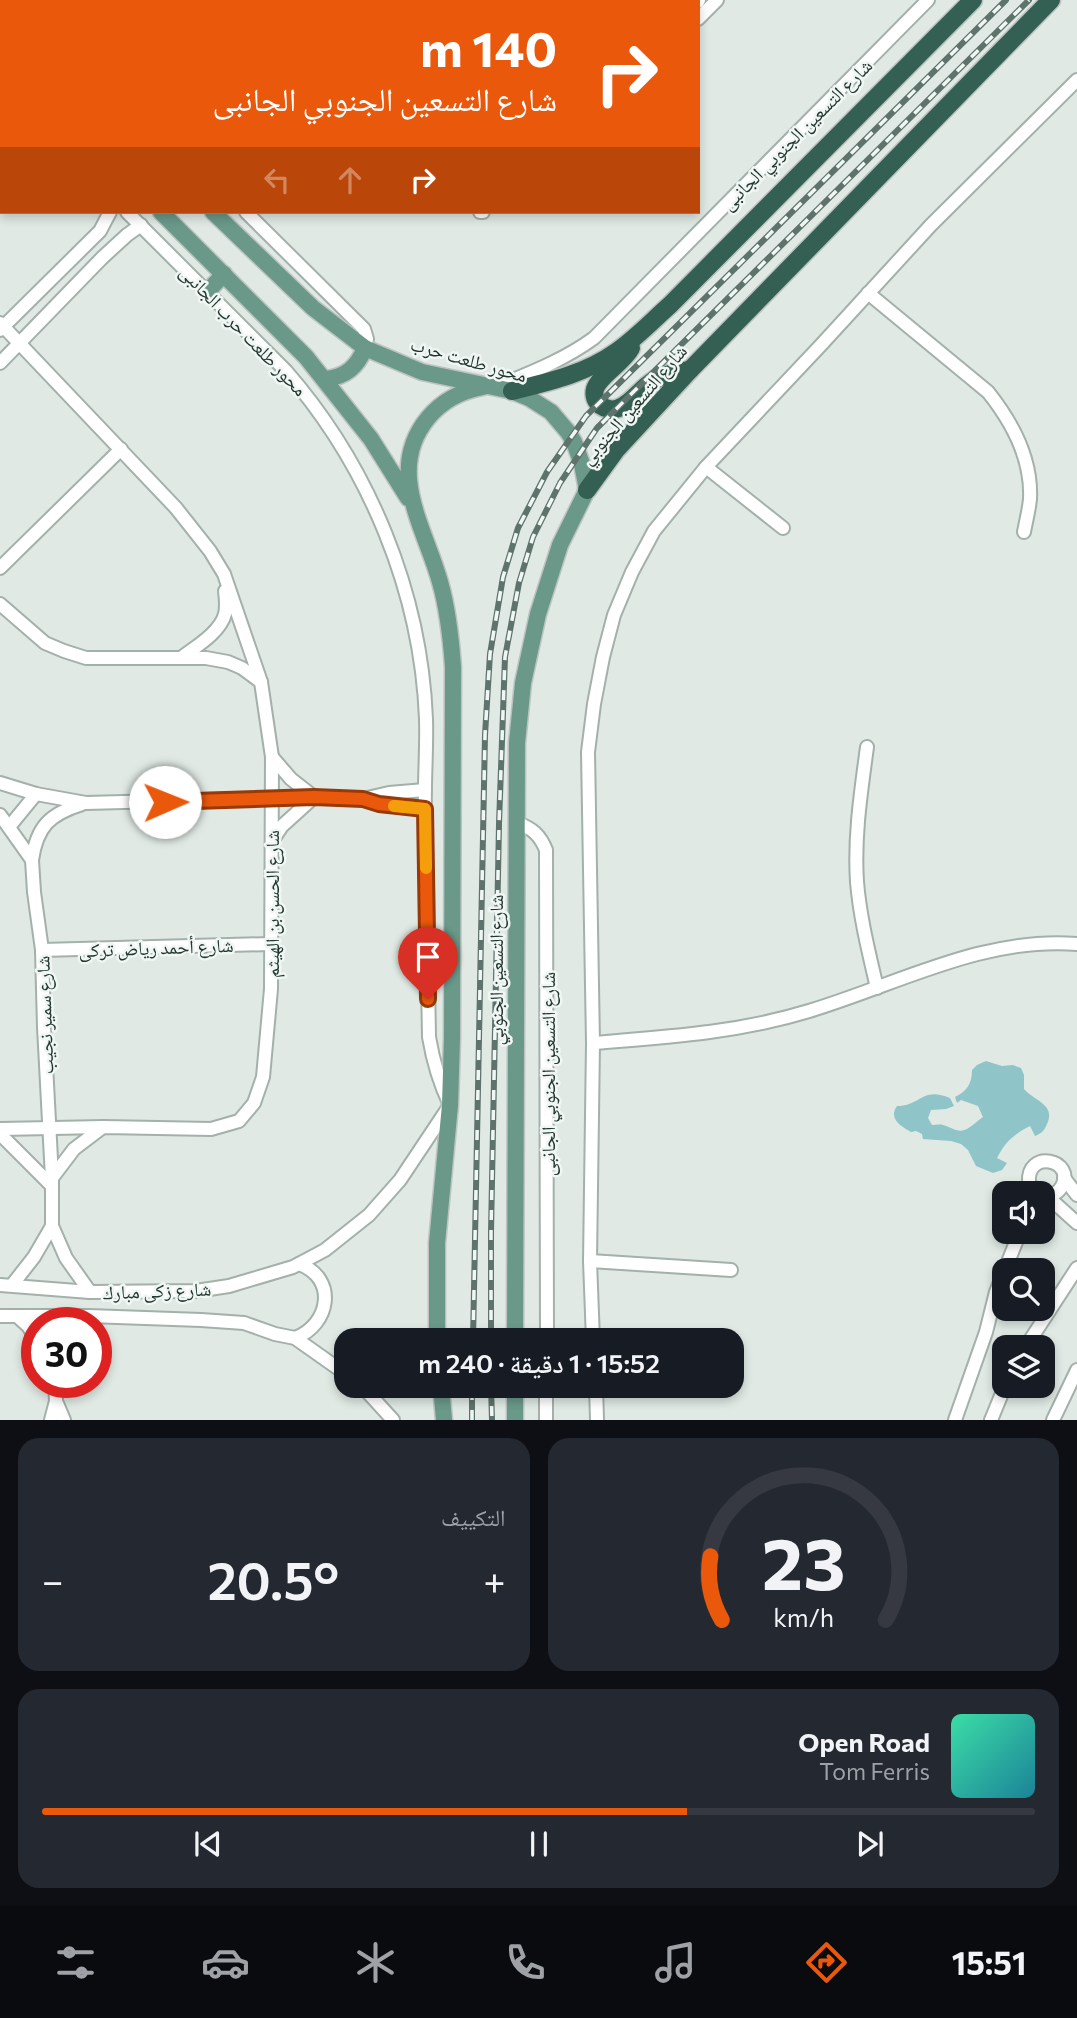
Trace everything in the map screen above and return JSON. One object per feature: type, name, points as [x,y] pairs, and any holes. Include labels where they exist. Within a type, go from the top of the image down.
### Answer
[{"type":"highway","name":"شارع التسعين الجنوبي","points":[[498,388],[575,374],[606,358],[634,338],[973,0]]},
{"type":"highway","name":"شارع التسعين الجنوبي","points":[[587,490],[616,450],[690,370],[1051,0]]},
{"type":"highway","points":[[634,338],[624,359],[595,389],[596,399],[602,407],[612,411],[622,407],[653,381],[690,370]]},
{"type":"main road","points":[[163,214],[289,339],[325,379],[371,439],[416,511]]},
{"type":"main road","name":"محور طلعت حرب","points":[[215,214],[313,308],[365,348],[422,372],[498,388],[540,404],[551,412],[568,432],[579,453],[587,490]]},
{"type":"main road","points":[[208,291],[224,274]]},
{"type":"main road","points":[[325,379],[346,374],[355,367],[365,348]]},
{"type":"main road","name":"شارع التسعين الجنوبي","points":[[437,1328],[437,1243],[450,1105],[453,667],[451,637],[441,585],[411,495],[408,468],[418,432],[443,403],[466,391],[498,388]]},
{"type":"main road","name":"شارع التسعين الجنوبي","points":[[515,1328],[519,712],[528,655],[544,594],[560,545],[587,490]]},
{"type":"main road","points":[[442,1398],[444,1419]]},
{"type":"main road","points":[[515,1398],[515,1419]]},
{"type":"street","points":[[700,17],[717,0]]},
{"type":"street","name":"شارع التسعين الجنوبي الجانبى","points":[[498,388],[559,360],[594,338],[928,0]]},
{"type":"street","points":[[593,1328],[590,1262],[593,1043],[589,752],[594,704],[614,615],[654,531],[706,467],[931,225],[1075,85]]},
{"type":"street","points":[[1,326],[100,231],[109,214]]},
{"type":"street","name":"محور طلعت حرب الجانبى","points":[[129,214],[208,291],[310,398],[371,499],[403,585],[415,633],[426,719],[425,790]]},
{"type":"street","points":[[248,214],[364,329],[367,339],[365,348]]},
{"type":"street","points":[[0,363],[107,253],[141,225]]},
{"type":"street","points":[[869,293],[988,393],[1010,422],[1024,457],[1028,477],[1030,498],[1024,532]]},
{"type":"street","name":"شارع الحسن بن الهيثم","points":[[0,1129],[211,1129],[239,1121],[254,1103],[263,1077],[271,989],[272,841],[272,757],[261,682],[224,574],[210,551],[176,508],[20,342],[1,326]]},
{"type":"street","points":[[0,568],[121,449]]},
{"type":"street","points":[[706,467],[783,528]]},
{"type":"street","points":[[180,658],[205,639],[225,617],[224,574]]},
{"type":"street","points":[[0,604],[45,643],[64,652],[86,657],[206,658],[243,668],[261,682]]},
{"type":"street","points":[[867,747],[857,819],[857,882],[877,988]]},
{"type":"street","points":[[272,757],[291,779],[314,797]]},
{"type":"street","points":[[0,783],[36,794],[86,803],[314,797],[363,799],[379,804],[425,809]]},
{"type":"street","points":[[363,799],[378,794],[425,790],[429,1037],[439,1083],[450,1105]]},
{"type":"street","points":[[9,827],[36,794]]},
{"type":"street","points":[[272,841],[282,826],[314,797]]},
{"type":"street","points":[[32,860],[35,841],[44,827],[62,810],[86,803]]},
{"type":"street","points":[[0,815],[32,860]]},
{"type":"street","name":"شارع التسعين الجنوبي الجانبى","points":[[517,823],[535,832],[546,850],[547,1328]]},
{"type":"street","name":"شارع سمير نجيب","points":[[32,860],[42,950],[52,1226],[66,1258],[90,1292]]},
{"type":"street","points":[[593,1043],[748,1027],[811,1011],[951,962],[998,949],[1041,943],[1077,944]]},
{"type":"street","name":"شارع أحمد رياض تركى","points":[[42,950],[270,944]]},
{"type":"street","name":"شارع زكى مبارك","points":[[6,1285],[90,1292],[196,1291],[229,1286],[293,1267],[325,1250],[369,1215],[400,1180],[450,1105]]},
{"type":"street","points":[[0,1134],[52,1182],[74,1149],[104,1127]]},
{"type":"street","points":[[1029,1181],[1034,1166],[1051,1161],[1056,1163],[1077,1195]]},
{"type":"street","points":[[1055,1192],[1061,1189],[1064,1175],[1077,1166]]},
{"type":"street","points":[[1055,1205],[1077,1223]]},
{"type":"street","points":[[6,1285],[34,1257],[52,1226]]},
{"type":"street","points":[[955,1419],[996,1292],[1015,1244]]},
{"type":"street","points":[[590,1262],[731,1270]]},
{"type":"street","points":[[295,1338],[307,1334],[317,1324],[323,1312],[325,1298],[316,1272],[299,1264]]},
{"type":"street","points":[[1033,1335],[1077,1268]]},
{"type":"street","name":"شارع زكى مبارك","points":[[0,1316],[21,1316]]},
{"type":"street","points":[[18,1316],[21,1319]]},
{"type":"street","name":"شارع زكى مبارك","points":[[112,1320],[244,1323],[295,1338],[334,1366]]},
{"type":"street","points":[[1053,1419],[1077,1370]]},
{"type":"street","points":[[51,1419],[56,1398]]},
{"type":"street","points":[[373,1398],[393,1419]]},
{"type":"street","points":[[546,1398],[546,1419]]},
{"type":"street","points":[[596,1398],[597,1419]]},
{"type":"street","points":[[991,1419],[1000,1398]]},
{"type":"street","points":[[56,1401],[64,1419]]},
{"type":"water","points":[[986,1061],[1021,1068],[1024,1089],[1049,1112],[1042,1132],[1035,1136],[1030,1126],[1010,1139],[997,1158],[1007,1163],[1002,1170],[993,1173],[976,1166],[968,1150],[961,1144],[923,1139],[922,1134],[911,1132],[900,1125],[894,1115],[897,1106],[927,1095],[941,1095],[950,1098],[954,1106],[931,1110],[928,1118],[932,1125],[960,1131],[966,1129],[983,1117],[978,1106],[961,1100],[957,1103],[955,1097],[968,1086],[972,1070]]},
{"type":"railway","points":[[473,1328],[485,735],[490,654],[503,577],[518,528],[547,472],[586,416],[1006,0]]},
{"type":"railway","points":[[491,1328],[499,824],[505,657],[519,583],[533,537],[560,483],[597,428],[1029,0]]},
{"type":"railway","points":[[472,1398],[472,1420]]},
{"type":"railway","points":[[491,1398],[492,1420]]},
{"type":"slow traffic","points":[[394,806],[425,809],[426,868]]},
{"type":"route","points":[[165,802],[314,797],[363,799],[379,804],[425,809],[428,999]]}]
